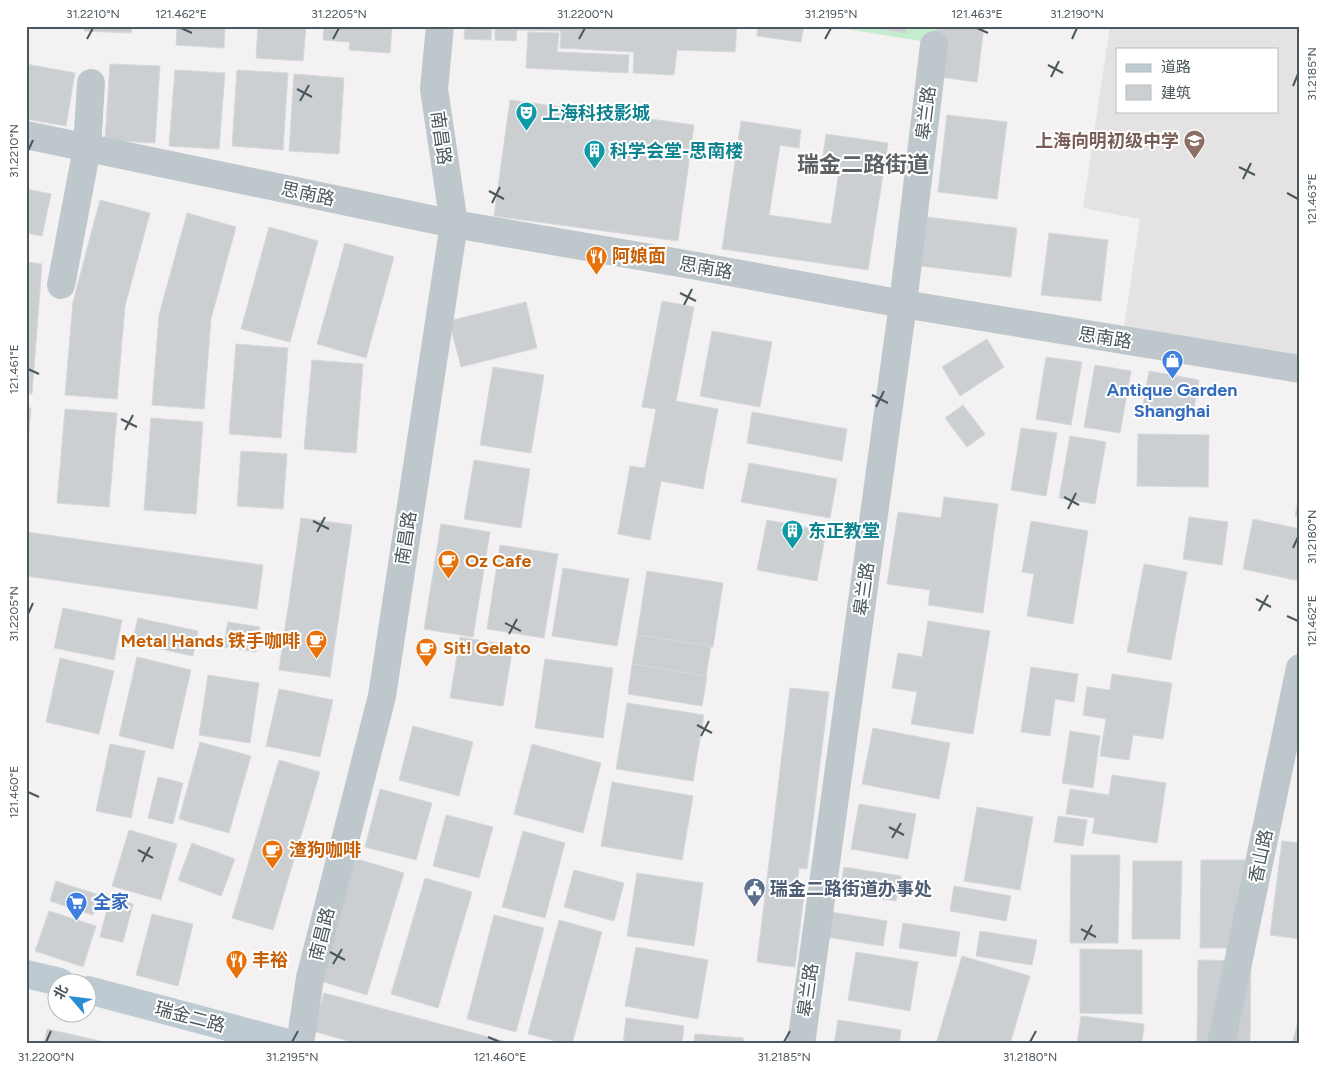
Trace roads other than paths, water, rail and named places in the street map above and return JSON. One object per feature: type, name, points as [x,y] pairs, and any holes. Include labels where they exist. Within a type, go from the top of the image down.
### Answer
[{"type":"main road","points":[[26,974],[48,979]]},
{"type":"main road","name":"瑞金二路","points":[[98,993],[292,1044]]},
{"type":"street","name":"南昌路","points":[[300,1044],[310,978],[382,696],[454,224],[434,88],[440,26]]},
{"type":"street","name":"皋兰路","points":[[801,1044],[903,304],[934,45]]},
{"type":"street","points":[[61,286],[87,148],[91,83]]},
{"type":"street","name":"思南路","points":[[26,136],[454,224],[903,304],[1300,370]]},
{"type":"street","name":"香山路","points":[[1221,1044],[1300,668]]},
{"type":"place","name":"上海科技影城","points":[[526,132]]},
{"type":"place","name":"上海向明初级中学","points":[[1195,160]]},
{"type":"place","name":"科学会堂-思南楼","points":[[594,170]]},
{"type":"place","name":"阿娘面","points":[[596,275]]},
{"type":"place","name":"Antique Garden Shanghai","points":[[1172,379]]},
{"type":"place","name":"东正教堂","points":[[792,550]]},
{"type":"place","name":"Oz Cafe","points":[[449,580]]},
{"type":"place","name":"Metal Hands 铁手咖啡","points":[[316,660]]},
{"type":"place","name":"Sit! Gelato","points":[[427,667]]},
{"type":"place","name":"渣狗咖啡","points":[[273,869]]},
{"type":"place","name":"瑞金二路街道办事处","points":[[754,908]]},
{"type":"place","name":"全家","points":[[77,921]]},
{"type":"place","name":"丰裕","points":[[236,979]]},
{"type":"district","name":"瑞金二路街道","points":[[863,164]]}]
